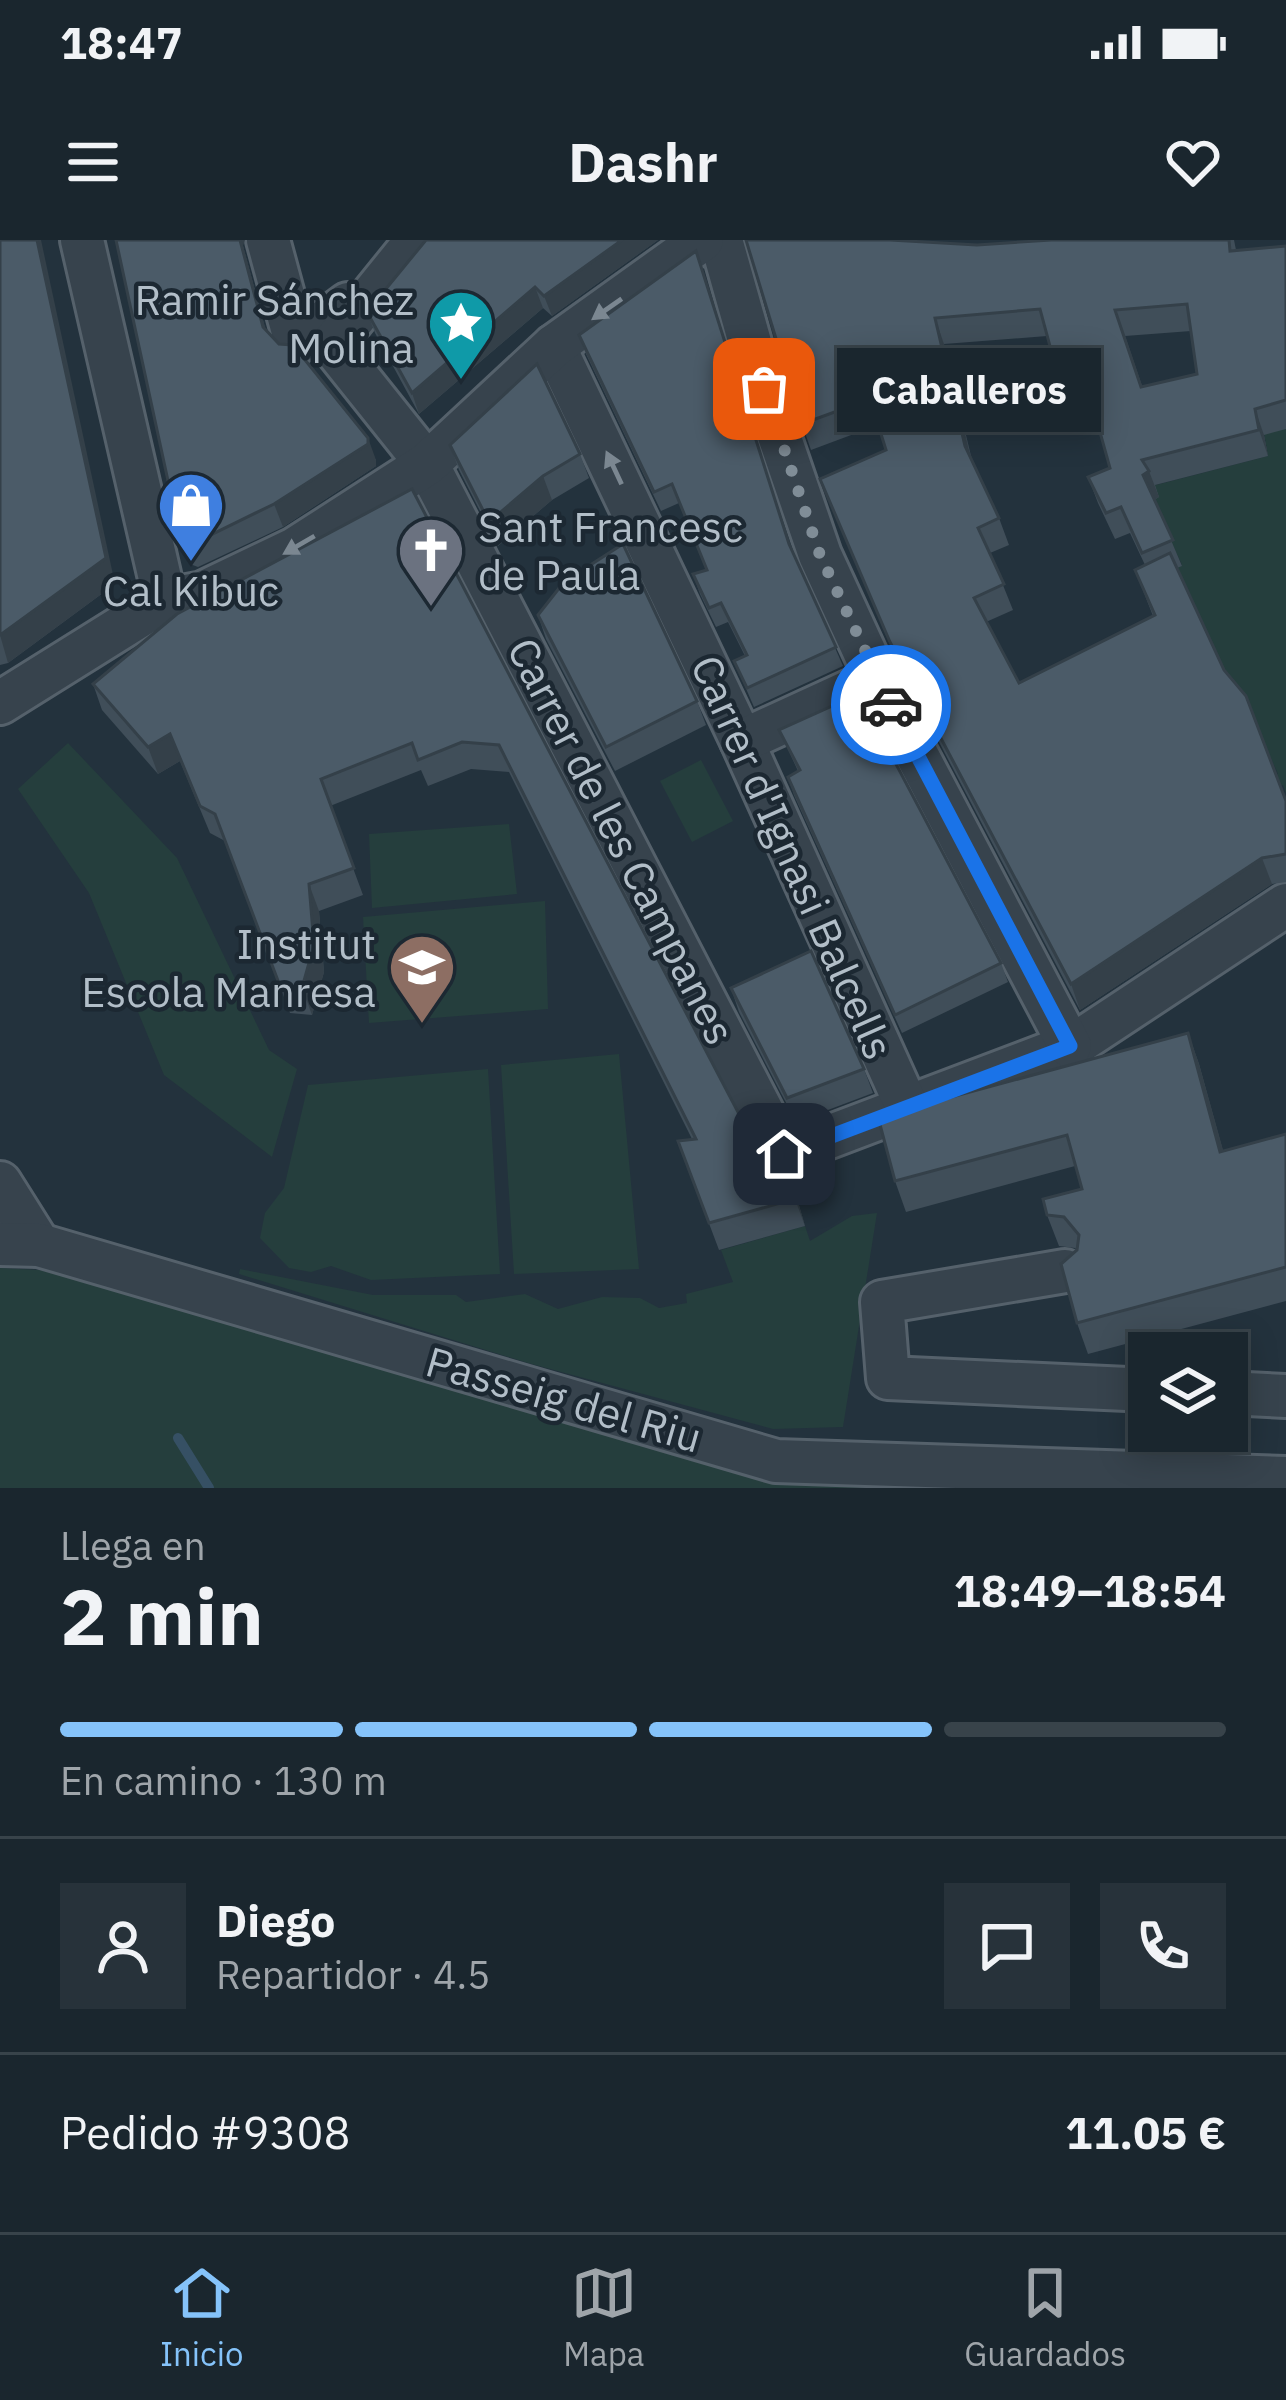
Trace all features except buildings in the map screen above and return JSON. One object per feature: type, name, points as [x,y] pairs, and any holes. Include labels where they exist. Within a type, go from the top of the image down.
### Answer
[{"type":"street","points":[[82,240],[165,600]]},
{"type":"street","points":[[268,240],[296,344],[357,298],[368,320],[428,240]]},
{"type":"street","points":[[363,309],[417,240]]},
{"type":"street","points":[[0,704],[165,600],[203,593],[295,549],[427,464],[554,346],[702,240]]},
{"type":"street","points":[[721,240],[764,389],[820,555],[878,679],[1070,1046]]},
{"type":"street","name":"Carrer de les Campanes","points":[[363,309],[332,345],[427,464],[784,1154],[908,1109]]},
{"type":"street","name":"Carrer d'Ignasi Balcells","points":[[554,346],[742,741],[908,1109]]},
{"type":"street","points":[[742,741],[878,679]]},
{"type":"street","points":[[908,1109],[1070,1046],[1286,905]]},
{"type":"street","points":[[0,1183],[20,1245]]},
{"type":"street","name":"Passeig del Riu","points":[[20,1245],[776,1461],[1286,1478]]},
{"type":"street","points":[[1065,1270],[882,1302],[888,1378],[1128,1389]]},
{"type":"street","points":[[1248,1394],[1286,1396]]},
{"type":"green space","points":[[1253,370],[1286,389],[1286,793],[1283,785],[1252,799],[1247,789],[1278,774],[1255,723],[1210,707],[1175,569],[1182,565],[1152,501],[1152,486],[1268,456]]},
{"type":"green space","points":[[68,743],[177,858],[269,1050],[297,1069],[272,1157],[164,1075],[89,893],[18,789]]},
{"type":"green space","points":[[701,760],[733,821],[692,842],[660,781]]},
{"type":"green space","points":[[509,824],[517,894],[372,908],[369,834]]},
{"type":"green space","points":[[545,901],[548,1009],[369,1023],[363,917]]},
{"type":"green space","points":[[619,1054],[639,1269],[514,1274],[501,1065]]},
{"type":"green space","points":[[488,1069],[500,1274],[371,1280],[331,1266],[311,1272],[289,1268],[260,1238],[265,1213],[284,1188],[308,1085]]},
{"type":"green space","points":[[877,1213],[843,1427],[773,1429],[528,1363],[239,1274],[240,1269],[373,1295],[456,1295],[466,1302],[525,1294],[558,1309],[602,1297],[640,1298],[659,1308],[687,1303],[686,1294],[733,1282],[721,1250],[805,1226],[810,1241],[852,1216]]},
{"type":"green space","points":[[0,1268],[39,1270],[96,1284],[606,1431],[1018,1488],[0,1488]]},
{"type":"waterway","points":[[178,1438],[209,1488]]},
{"type":"way so far","points":[[764,389],[820,555],[891,705]]},
{"type":"place","name":"Ramir Sánchez Molina","points":[[461,382]]},
{"type":"place","name":"Caballeros","points":[[764,389]]},
{"type":"place","name":"Cal Kibuc","points":[[191,564]]},
{"type":"place","name":"Sant Francesc de Paula","points":[[431,609]]},
{"type":"place","name":"Institut Escola Manresa","points":[[422,1026]]},
{"type":"route","points":[[784,1154],[1070,1046],[891,705]]}]
